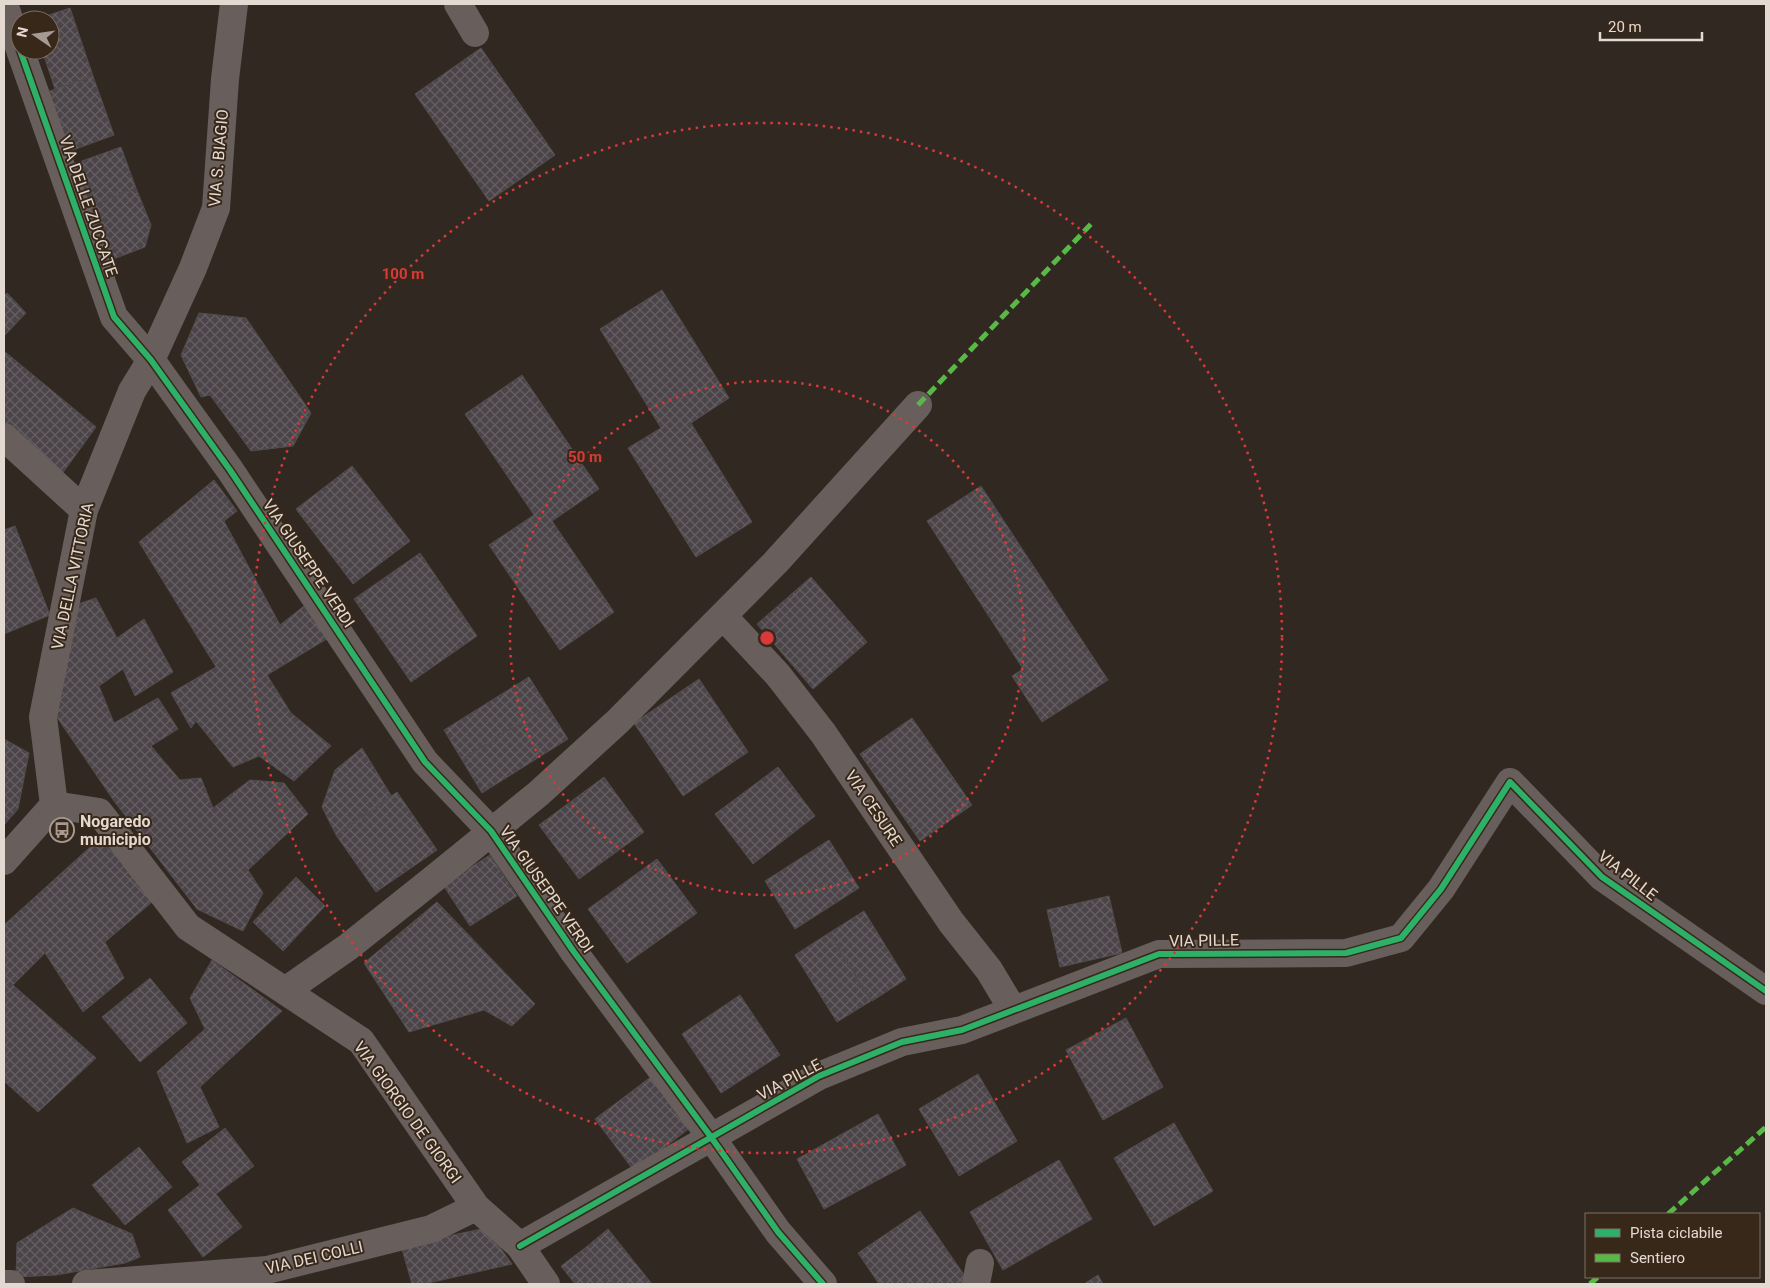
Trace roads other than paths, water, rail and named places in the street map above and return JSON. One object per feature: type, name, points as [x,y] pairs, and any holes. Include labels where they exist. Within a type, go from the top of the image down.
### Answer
[{"type":"street","name":"VIA DELLE ZUCCATE","points":[[4,4],[10,21]]},
{"type":"street","name":"VIA S. BIAGIO","points":[[151,360],[194,268],[216,208],[225,79],[234,4]]},
{"type":"street","points":[[458,4],[475,33]]},
{"type":"street","name":"VIA DELLE ZUCCATE","points":[[24,60],[114,317],[151,360]]},
{"type":"street","name":"VIA DELLA VITTORIA","points":[[54,804],[44,717],[84,510],[132,391],[151,360]]},
{"type":"street","name":"VIA GIUSEPPE VERDI","points":[[151,360],[230,470],[425,762],[491,831],[574,952],[711,1137],[778,1232],[823,1284]]},
{"type":"street","points":[[285,991],[388,916],[538,794],[617,722],[776,564],[918,405]]},
{"type":"street","points":[[4,436],[84,510]]},
{"type":"street","name":"VIA CESURE","points":[[724,616],[778,675],[823,733],[951,922],[989,970],[1013,1010]]},
{"type":"street","name":"VIA PILLE","points":[[520,1246],[828,1072],[902,1042],[962,1030],[1158,954],[1346,953],[1402,938],[1441,889],[1510,782],[1602,876],[1766,991]]},
{"type":"street","points":[[4,861],[54,804]]},
{"type":"street","name":"VIA GIORGIO DE GIORGI","points":[[54,804],[99,812],[188,927],[361,1041],[476,1207],[520,1246],[546,1284]]},
{"type":"street","name":"VIA DEI COLLI","points":[[86,1284],[267,1270],[431,1229],[476,1207]]},
{"type":"street","points":[[4,1284],[11,1284]]},
{"type":"place","name":"Nogaredo municipio","points":[[62,830]]}]
